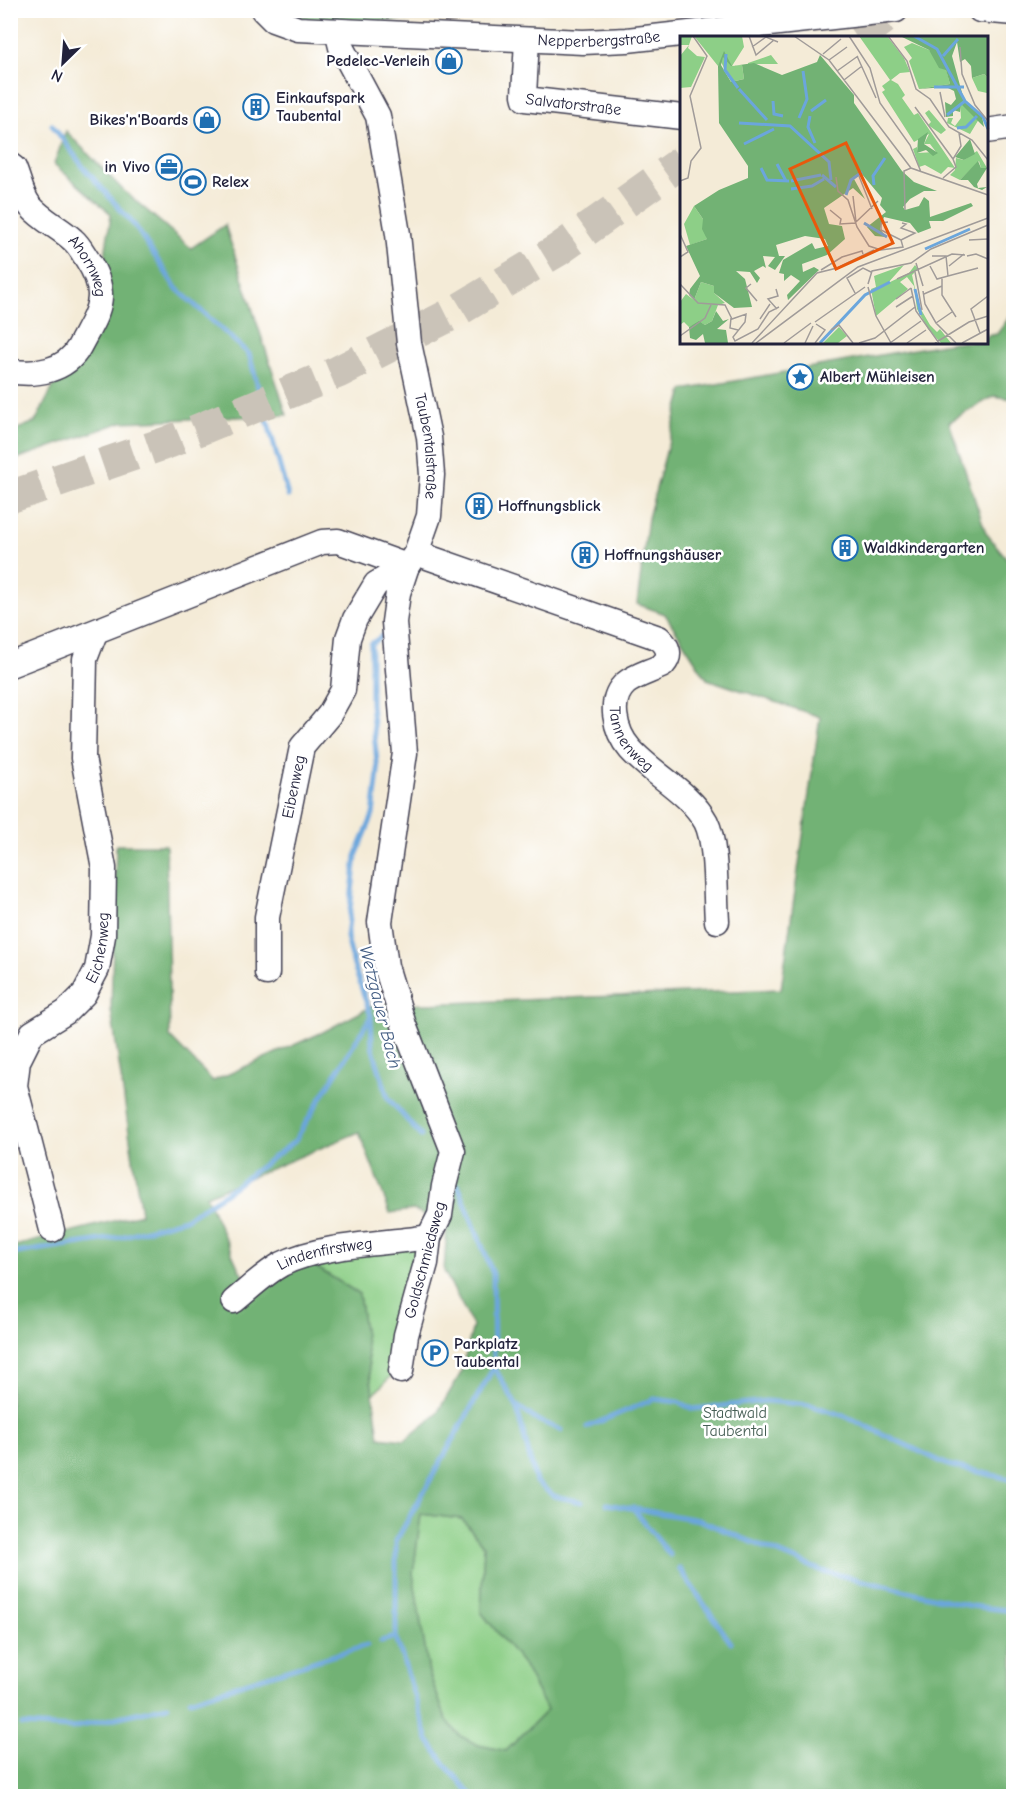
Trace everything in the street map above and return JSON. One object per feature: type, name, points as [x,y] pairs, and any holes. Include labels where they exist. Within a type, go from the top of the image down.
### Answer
[{"type":"street","points":[[263,10],[273,20],[298,28],[337,31]]},
{"type":"street","name":"Nepperbergstraße","points":[[337,31],[583,42],[627,40],[896,10]]},
{"type":"street","points":[[980,10],[1014,13]]},
{"type":"street","name":"Taubentalstraße","points":[[337,31],[340,47],[378,116],[398,234],[409,343],[429,437],[432,475],[429,516],[398,593],[394,622],[405,753],[382,904],[382,944],[404,1025],[453,1151]]},
{"type":"street","name":"Salvatorstraße","points":[[527,40],[525,99],[680,117]]},
{"type":"street","points":[[988,131],[1014,127]]},
{"type":"street","name":"Ahornweg","points":[[10,165],[14,168],[29,206],[75,242],[97,275],[100,294],[97,312],[77,350],[61,364],[42,373],[10,371]]},
{"type":"street","points":[[10,665],[322,542],[338,541],[412,560]]},
{"type":"street","name":"Tannenweg","points":[[412,560],[660,639],[665,643],[669,650],[667,661],[627,683],[616,696],[614,710],[629,748],[695,806],[706,823],[712,841],[717,921]]},
{"type":"street","name":"Eibenweg","points":[[267,973],[267,917],[302,747],[330,714],[344,690],[348,638],[355,619],[376,584],[412,560]]},
{"type":"street","name":"Eichenweg","points":[[52,1230],[15,1086],[18,1061],[32,1033],[66,1012],[84,994],[97,969],[103,936],[104,868],[83,758],[84,659],[94,633]]},
{"type":"street","name":"Goldschmiedsweg","points":[[401,1371],[405,1335],[426,1263],[429,1238],[440,1215],[444,1186],[453,1151]]},
{"type":"street","name":"Lindenfirstweg","points":[[234,1301],[281,1265],[303,1256],[331,1250],[429,1238]]},
{"type":"green space","points":[[286,11],[412,11],[411,20],[321,22]]},
{"type":"green space","points":[[66,131],[123,190],[191,248],[225,225],[287,415],[122,422],[11,461],[10,432],[35,422],[99,298],[111,214],[54,164]]},
{"type":"green space","name":"Stadtwald Taubental","points":[[1013,312],[1013,399],[994,396],[949,422],[986,533],[1014,567],[1013,1796],[11,1796],[10,1247],[141,1214],[111,1010],[116,845],[166,845],[170,1037],[213,1081],[323,1032],[376,1004],[427,1004],[781,989],[820,717],[707,679],[665,614],[637,604],[648,518],[683,390],[943,344],[988,344],[988,336],[997,334]],"holes":[[[359,1132],[390,1213],[414,1210],[447,1227],[444,1271],[473,1326],[461,1373],[436,1415],[405,1440],[379,1437],[359,1294],[303,1259],[256,1292],[239,1269],[206,1196]],[[421,1514],[462,1519],[484,1546],[481,1612],[523,1664],[547,1710],[506,1751],[478,1745],[460,1736],[446,1719],[429,1673],[413,1574]]]},
{"type":"green space","points":[[422,1238],[395,1372],[373,1395],[359,1294],[303,1259]]},
{"type":"green space","points":[[421,1514],[462,1519],[484,1546],[481,1612],[523,1664],[547,1710],[506,1751],[478,1745],[460,1736],[446,1719],[429,1673],[413,1574]]},
{"type":"waterway","points":[[52,125],[84,168],[135,226],[176,288],[249,354],[288,496]]},
{"type":"waterway","name":"Wetzgauer Bach","points":[[386,633],[371,644],[371,704],[378,772],[373,815],[356,856],[347,937],[371,1016],[372,1046],[388,1098],[421,1136]]},
{"type":"waterway","points":[[10,1254],[121,1237],[185,1219],[221,1196],[294,1142],[370,1018]]},
{"type":"waterway","points":[[458,1185],[493,1274],[494,1367],[396,1541],[396,1637],[428,1740],[448,1768],[473,1796]]},
{"type":"waterway","points":[[494,1367],[516,1405],[536,1482],[554,1496],[582,1502]]},
{"type":"waterway","points":[[587,1427],[654,1399],[678,1402],[693,1409],[766,1401],[810,1405],[845,1416],[948,1465],[1014,1480]]},
{"type":"waterway","points":[[516,1405],[535,1419],[561,1430]]},
{"type":"waterway","points":[[607,1504],[699,1520],[822,1571],[971,1606],[1014,1611]]},
{"type":"waterway","points":[[633,1508],[670,1555]]},
{"type":"waterway","points":[[679,1568],[731,1643]]},
{"type":"waterway","points":[[381,1641],[396,1637]]},
{"type":"waterway","points":[[190,1700],[367,1645]]},
{"type":"waterway","points":[[22,1725],[72,1728],[167,1706]]},
{"type":"tunnel","points":[[860,36],[895,10]]},
{"type":"tunnel","points":[[10,497],[169,442],[338,372],[450,315],[558,250],[680,163]]},
{"type":"place","name":"Pedelec-Verleih","points":[[449,61]]},
{"type":"place","name":"Einkaufspark Taubental","points":[[256,107]]},
{"type":"place","name":"Bikes'n'Boards","points":[[207,120]]},
{"type":"place","name":"in Vivo","points":[[169,167]]},
{"type":"place","name":"Relex","points":[[193,182]]},
{"type":"place","name":"Albert Mühleisen","points":[[800,377]]},
{"type":"place","name":"Hoffnungsblick","points":[[479,506]]},
{"type":"place","name":"Waldkindergarten","points":[[845,548]]},
{"type":"place","name":"Hoffnungshäuser","points":[[585,555]]},
{"type":"place","name":"Parkplatz Taubental","points":[[435,1353]]}]
